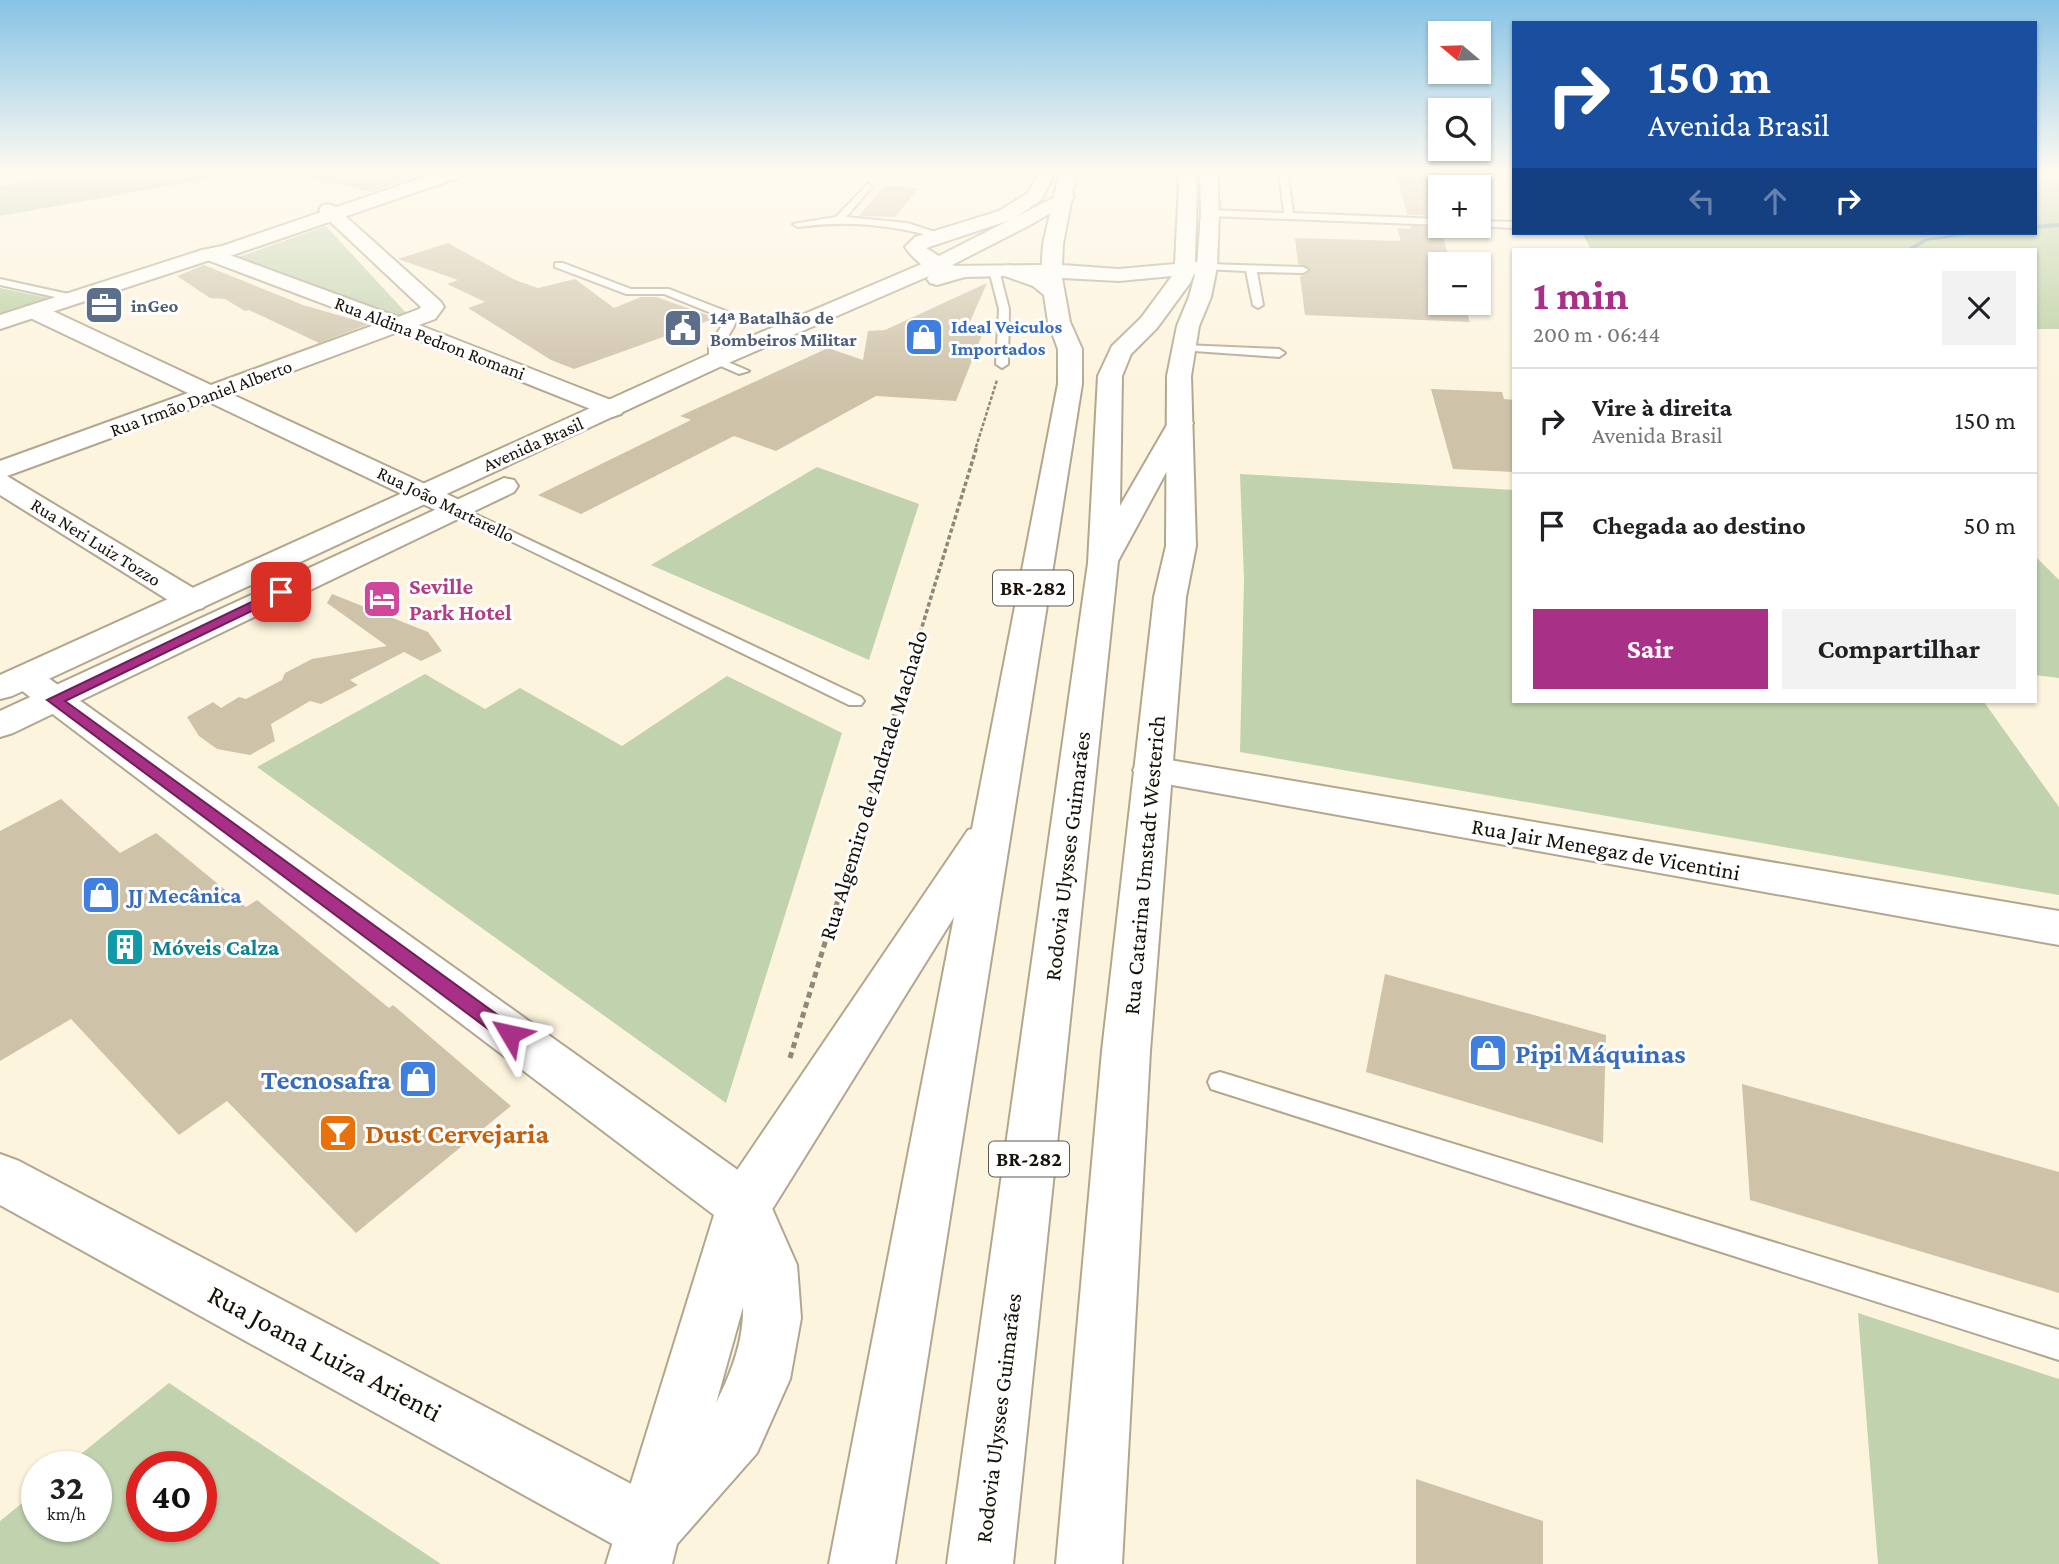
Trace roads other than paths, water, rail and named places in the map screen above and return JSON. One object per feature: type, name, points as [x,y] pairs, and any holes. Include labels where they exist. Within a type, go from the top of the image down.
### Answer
[{"type":"main road","points":[[0,322],[248,243]]},
{"type":"main road","name":"Rua Irmão Daniel Alberto","points":[[0,470],[402,326],[427,314],[433,307],[364,243]]},
{"type":"main road","points":[[921,243],[915,247],[916,250],[944,269]]},
{"type":"main road","name":"Avenida Brasil","points":[[26,689],[456,509],[743,371],[944,269],[988,243]]},
{"type":"main road","name":"BR-282","points":[[862,1564],[1070,384],[1070,349],[1059,322],[1052,281],[1053,243]]},
{"type":"main road","name":"Rodovia Ulysses Guimarães","points":[[980,1564],[1103,562],[1111,376],[1120,351],[1149,323],[1196,268],[1194,243]]},
{"type":"main road","name":"Rua Catarina Umstadt Westerich","points":[[1089,1564],[1126,1051],[1170,597],[1181,546],[1179,376],[1202,243]]},
{"type":"main road","name":"Rua Aldina Pedron Romani","points":[[209,254],[612,409]]},
{"type":"main road","points":[[1001,270],[1040,282],[1196,268]]},
{"type":"main road","name":"Avenida Brasil","points":[[0,725],[26,689],[192,601],[715,361],[944,269],[1001,270]]},
{"type":"main road","name":"Rua João Martarello","points":[[34,311],[214,393],[456,509]]},
{"type":"main road","points":[[1103,562],[1180,423]]},
{"type":"main road","name":"Rua Neri Luiz Tozzo","points":[[0,483],[192,601]]},
{"type":"main road","points":[[26,689],[744,1206],[769,1265],[772,1318],[760,1379],[735,1431],[644,1546]]},
{"type":"main road","name":"Rua Jair Menegaz de Vicentini","points":[[1152,770],[2059,928]]},
{"type":"main road","points":[[744,1206],[991,826]]},
{"type":"main road","name":"Rua Joana Luiza Arienti","points":[[0,1178],[644,1546]]},
{"type":"lane","points":[[559,265],[630,292],[665,291],[732,317],[715,342],[715,361],[743,371]]},
{"type":"lane","points":[[1196,268],[1303,270]]},
{"type":"lane","points":[[1251,269],[1258,305]]},
{"type":"lane","points":[[1001,270],[1004,309],[1002,364]]},
{"type":"lane","points":[[0,282],[73,298]]},
{"type":"lane","points":[[1184,348],[1279,353]]},
{"type":"lane","name":"Rua João Martarello","points":[[456,509],[855,701]]},
{"type":"lane","points":[[1220,1082],[2059,1345]]},
{"type":"waterway","points":[[1912,248],[1921,243]]},
{"type":"place","name":"inGeo","points":[[104,305]]},
{"type":"place","name":"14ª Batalhão de Bombeiros Militar","points":[[683,328]]},
{"type":"place","name":"Ideal Veiculos Importados","points":[[924,337]]},
{"type":"place","name":"Seville Park Hotel","points":[[382,599]]},
{"type":"place","name":"JJ Mecânica","points":[[101,895]]},
{"type":"place","name":"Móveis Calza","points":[[125,947]]},
{"type":"place","name":"Pipi Máquinas","points":[[1488,1053]]},
{"type":"place","name":"Tecnosafra","points":[[418,1079]]},
{"type":"place","name":"Dust Cervejaria","points":[[338,1133]]}]
